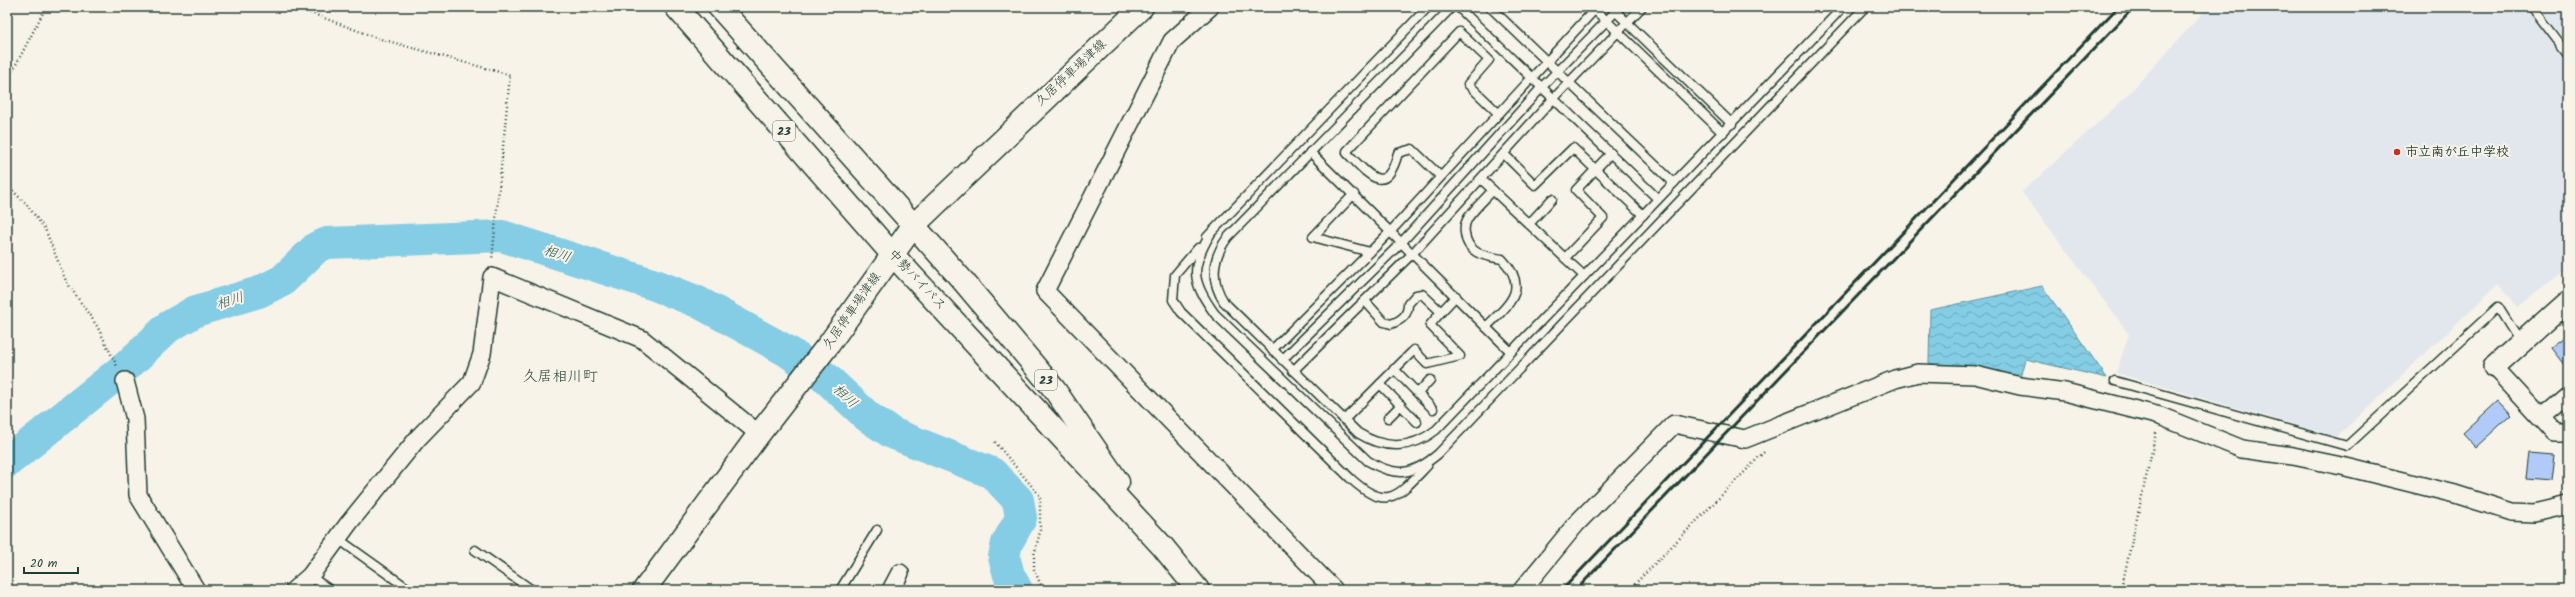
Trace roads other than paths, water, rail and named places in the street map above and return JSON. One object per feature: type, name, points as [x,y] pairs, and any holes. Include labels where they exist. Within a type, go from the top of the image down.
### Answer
[{"type":"main road","name":"中勢バイパス","points":[[676,7],[892,254],[1163,548],[1198,590]]},
{"type":"main road","name":"中勢バイパス","points":[[719,7],[913,226],[1054,389],[1163,548]]},
{"type":"main road","name":"久居停車場津線","points":[[652,587],[759,434],[829,344],[913,226],[1142,7]]},
{"type":"street","points":[[1210,7],[1172,41],[1046,291],[1334,590]]},
{"type":"street","points":[[294,590],[310,576],[337,538],[418,438],[472,382],[482,354],[492,277],[642,339],[759,434]]},
{"type":"street","points":[[2568,301],[2520,342],[2494,367],[2555,433],[2568,434]]},
{"type":"street","points":[[1522,590],[1576,524],[1674,424],[1745,438],[1895,379],[1918,373],[1946,372],[1975,375],[2020,386],[2066,392],[2160,416],[2242,449],[2293,456],[2346,467],[2455,494],[2512,512],[2534,513],[2568,505]]},
{"type":"street","points":[[125,381],[135,419],[138,495],[196,590]]},
{"type":"street","points":[[2542,418],[2568,396]]},
{"type":"street","points":[[891,590],[900,574]]},
{"type":"lane","points":[[1428,7],[1211,233],[1176,275],[1173,300],[1181,312],[1344,472],[1364,490],[1375,497],[1393,497],[1402,492],[1865,7]]},
{"type":"lane","points":[[1452,7],[1228,238],[1220,248],[1215,261],[1214,276],[1216,290],[1220,296],[1272,350],[1358,434],[1383,445],[1397,446],[1424,439],[1436,430],[1843,7]]},
{"type":"lane","points":[[1458,7],[1658,199]]},
{"type":"lane","points":[[1490,7],[1674,183]]},
{"type":"lane","points":[[1293,371],[1414,253],[1554,98],[1642,7]]},
{"type":"lane","points":[[2532,7],[2568,54]]},
{"type":"lane","points":[[1272,350],[1391,231],[1594,8],[1723,133]]},
{"type":"lane","points":[[1282,360],[1402,242],[1542,87],[1607,21],[1616,9],[1627,23],[1732,124]]},
{"type":"lane","points":[[1440,176],[1412,149],[1398,153],[1394,169],[1390,176],[1383,180],[1372,178],[1347,153],[1459,32],[1489,60],[1468,84],[1498,113]]},
{"type":"lane","points":[[1504,154],[1535,185],[1573,148],[1643,215]]},
{"type":"lane","points":[[1310,152],[1414,253],[1511,352]]},
{"type":"lane","points":[[1565,258],[1603,218],[1576,190],[1611,153]]},
{"type":"lane","points":[[1481,179],[1584,276]]},
{"type":"lane","points":[[1486,327],[1515,296],[1516,286],[1514,274],[1502,259],[1485,257],[1476,253],[1469,247],[1465,238],[1464,228],[1467,219],[1493,190]]},
{"type":"lane","points":[[1354,194],[1313,237],[1370,252]]},
{"type":"lane","points":[[1529,224],[1552,199]]},
{"type":"lane","points":[[1211,233],[1197,257],[1196,277],[1202,296],[1215,314],[1368,461],[1382,469],[1405,473],[1424,466],[1438,454]]},
{"type":"lane","points":[[1364,301],[1384,322],[1391,324],[1403,318],[1408,312],[1408,304],[1416,295],[1422,294],[1441,312]]},
{"type":"lane","points":[[1344,420],[1414,350],[1427,364],[1460,356],[1430,325],[1456,296]]},
{"type":"lane","points":[[2115,381],[2347,446],[2498,308],[2520,342]]},
{"type":"lane","points":[[1394,369],[1433,409]]},
{"type":"lane","points":[[1418,393],[1430,380]]},
{"type":"lane","points":[[1380,384],[1417,422]]},
{"type":"lane","points":[[1388,418],[1401,405]]},
{"type":"lane","points":[[840,590],[877,530]]},
{"type":"lane","points":[[337,538],[410,590]]},
{"type":"lane","points":[[475,550],[532,590]]},
{"type":"lane","points":[[310,576],[330,590]]},
{"type":"water","points":[[2042,286],[2107,378],[2025,359],[2020,378],[1929,363],[1930,310]]},
{"type":"waterway","name":"相川","points":[[7,462],[128,365],[168,327],[196,311],[259,292],[283,280],[317,247],[327,243],[502,236],[655,285],[698,302],[787,351],[826,378],[868,417],[892,433],[992,473],[1018,500],[1021,518],[1007,543],[1004,557],[1009,575],[1017,590]]},
{"type":"railway","points":[[1562,590],[2118,7]]},
{"type":"railway","points":[[1576,590],[2134,7]]},
{"type":"place","name":"市立南が丘中学校","points":[[2397,152]]},
{"type":"district","name":"久居相川町","points":[[560,377]]}]
